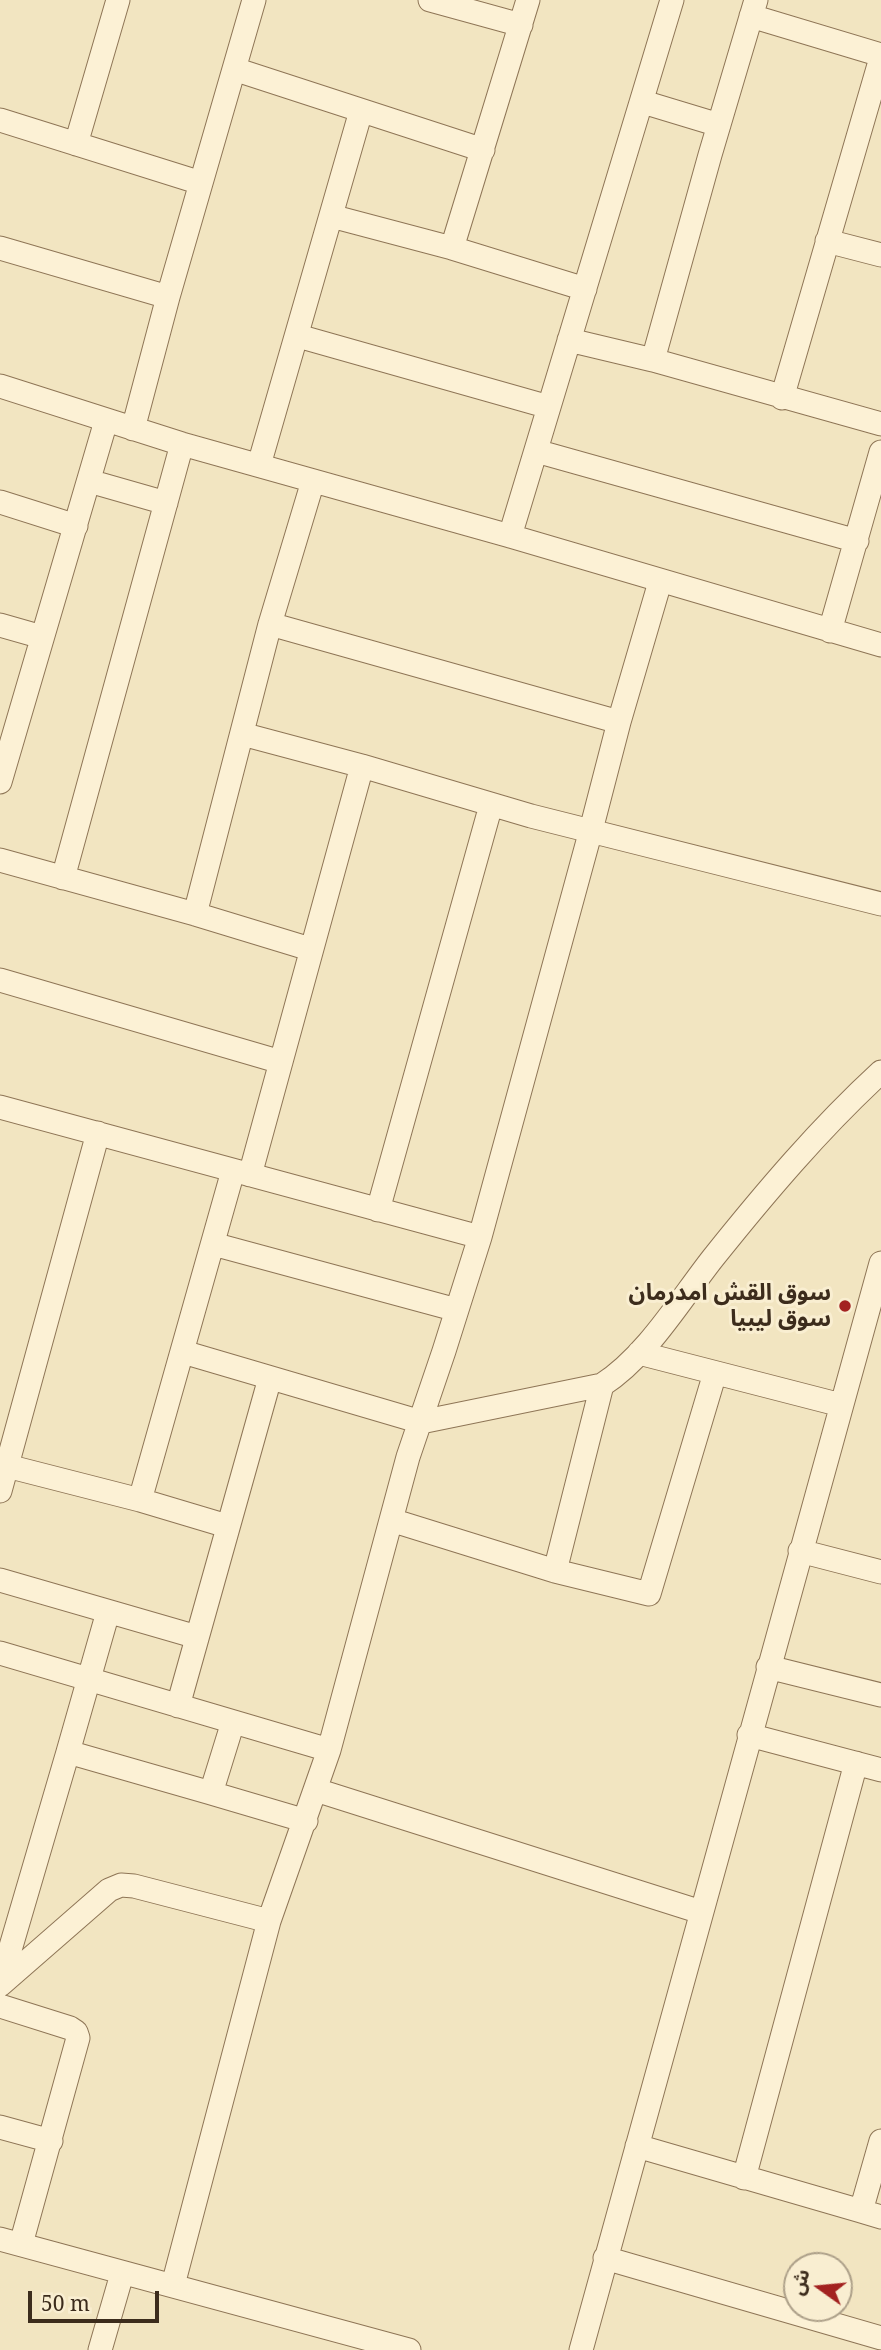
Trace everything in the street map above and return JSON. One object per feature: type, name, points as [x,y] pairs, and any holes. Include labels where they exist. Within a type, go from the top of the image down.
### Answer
[{"type":"street","points":[[76,144],[118,0]]},
{"type":"street","points":[[132,429],[254,0]]},
{"type":"street","points":[[430,0],[521,25]]},
{"type":"street","points":[[452,248],[528,0]]},
{"type":"street","points":[[510,537],[672,0]]},
{"type":"street","points":[[653,360],[754,8],[881,56],[871,124],[827,240],[782,398]]},
{"type":"street","points":[[234,69],[483,150]]},
{"type":"street","points":[[643,102],[719,125]]},
{"type":"street","points":[[259,466],[362,111]]},
{"type":"street","points":[[0,120],[201,183]]},
{"type":"street","points":[[331,216],[452,248],[585,289]]},
{"type":"street","points":[[827,240],[881,255]]},
{"type":"street","points":[[0,248],[168,297]]},
{"type":"street","points":[[298,336],[549,407]]},
{"type":"street","points":[[569,340],[653,360],[881,424]]},
{"type":"street","points":[[0,386],[182,444],[881,645]]},
{"type":"street","points":[[0,782],[106,421]]},
{"type":"street","points":[[63,878],[182,444]]},
{"type":"street","points":[[536,451],[857,541]]},
{"type":"street","points":[[830,631],[881,452]]},
{"type":"street","points":[[89,481],[166,503]]},
{"type":"street","points":[[195,914],[270,624],[313,481]]},
{"type":"street","points":[[0,502],[76,526]]},
{"type":"street","points":[[173,2285],[270,1921],[329,1750],[408,1457],[480,1237],[619,722],[660,582]]},
{"type":"street","points":[[270,624],[619,722]]},
{"type":"street","points":[[0,625],[42,637]]},
{"type":"street","points":[[242,734],[362,766],[491,805],[881,904]]},
{"type":"street","points":[[140,1500],[213,1244],[242,1173],[281,1062],[362,766]]},
{"type":"street","points":[[378,1210],[491,805]]},
{"type":"street","points":[[0,860],[310,949]]},
{"type":"street","points":[[0,980],[281,1062]]},
{"type":"street","points":[[183,1352],[421,1422],[602,1385],[620,1373],[639,1353],[786,1170],[881,1072]]},
{"type":"street","points":[[0,1107],[480,1237]]},
{"type":"street","points":[[0,1491],[98,1133]]},
{"type":"street","points":[[213,1244],[457,1310]]},
{"type":"street","points":[[581,2350],[881,1263]]},
{"type":"street","points":[[639,1353],[841,1405]]},
{"type":"street","points":[[391,1520],[555,1571],[645,1594],[651,1591],[715,1373]]},
{"type":"street","points":[[178,1706],[270,1378]]},
{"type":"street","points":[[555,1571],[602,1385]]},
{"type":"street","points":[[7,1466],[140,1500],[227,1526]]},
{"type":"street","points":[[800,1550],[881,1572]]},
{"type":"street","points":[[0,1580],[197,1637]]},
{"type":"street","points":[[0,1985],[108,1612]]},
{"type":"street","points":[[0,1653],[329,1750]]},
{"type":"street","points":[[768,1667],[881,1695]]},
{"type":"street","points":[[211,1793],[233,1722]]},
{"type":"street","points":[[749,1735],[881,1770]]},
{"type":"street","points":[[68,1752],[306,1821]]},
{"type":"street","points":[[744,2178],[856,1763]]},
{"type":"street","points":[[316,1790],[701,1912]]},
{"type":"street","points":[[0,1985],[109,1890],[121,1885],[270,1921]]},
{"type":"street","points":[[0,2007],[76,2032],[78,2038],[51,2141],[11,2242],[409,2350]]},
{"type":"street","points":[[0,2126],[51,2141]]},
{"type":"street","points":[[637,2146],[871,2214],[881,2141]]},
{"type":"street","points":[[605,2258],[881,2338]]},
{"type":"street","points":[[100,2350],[122,2274]]},
{"type":"place","name":"سوق القش امدرمان سوق ليبيا","points":[[845,1306]]}]
